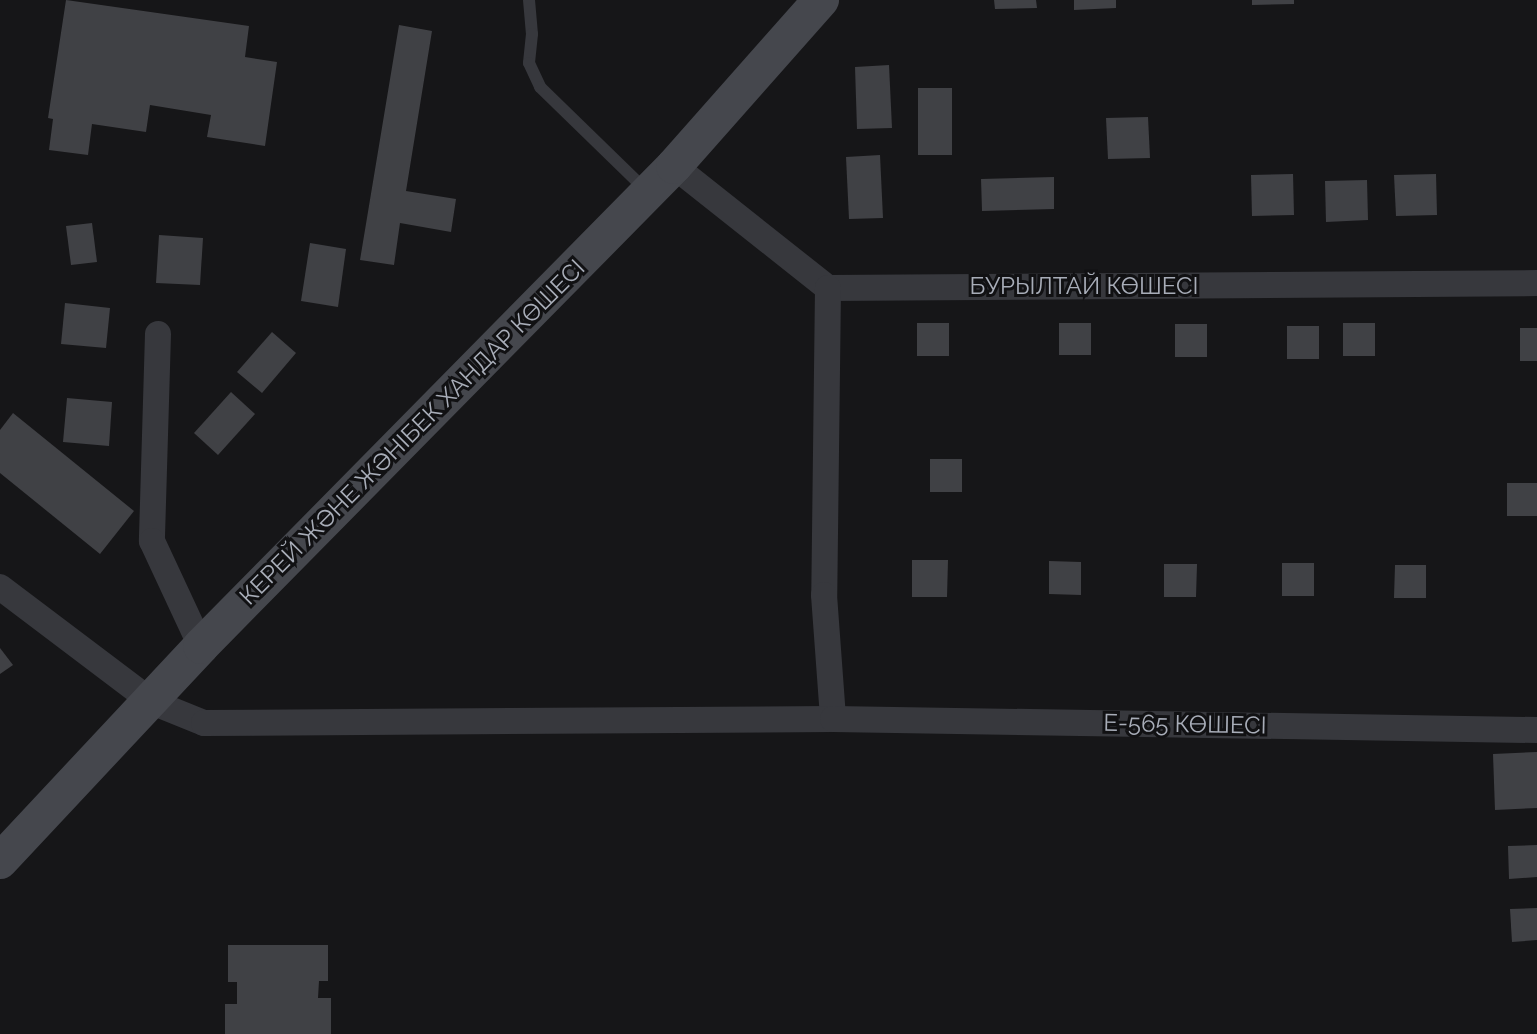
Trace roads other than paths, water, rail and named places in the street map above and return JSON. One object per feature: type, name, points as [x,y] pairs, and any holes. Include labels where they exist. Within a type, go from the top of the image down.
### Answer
[{"type":"street","name":"КЕРЕЙ ЖӘНЕ ЖӘНІБЕК ХАНДАР КӨШЕСІ","points":[[0,861],[152,702],[201,646],[674,166],[821,0]]},
{"type":"street","points":[[674,166],[828,288],[824,595],[833,719]]},
{"type":"street","name":"БУРЫЛТАЙ КӨШЕСІ","points":[[828,288],[1537,283]]},
{"type":"street","points":[[158,334],[152,541],[201,646]]},
{"type":"street","name":"Е-565 КӨШЕСІ","points":[[0,587],[152,702],[204,723],[833,719],[1537,730]]},
{"type":"lane","points":[[529,0],[532,34],[529,63],[540,87],[648,192]]}]
